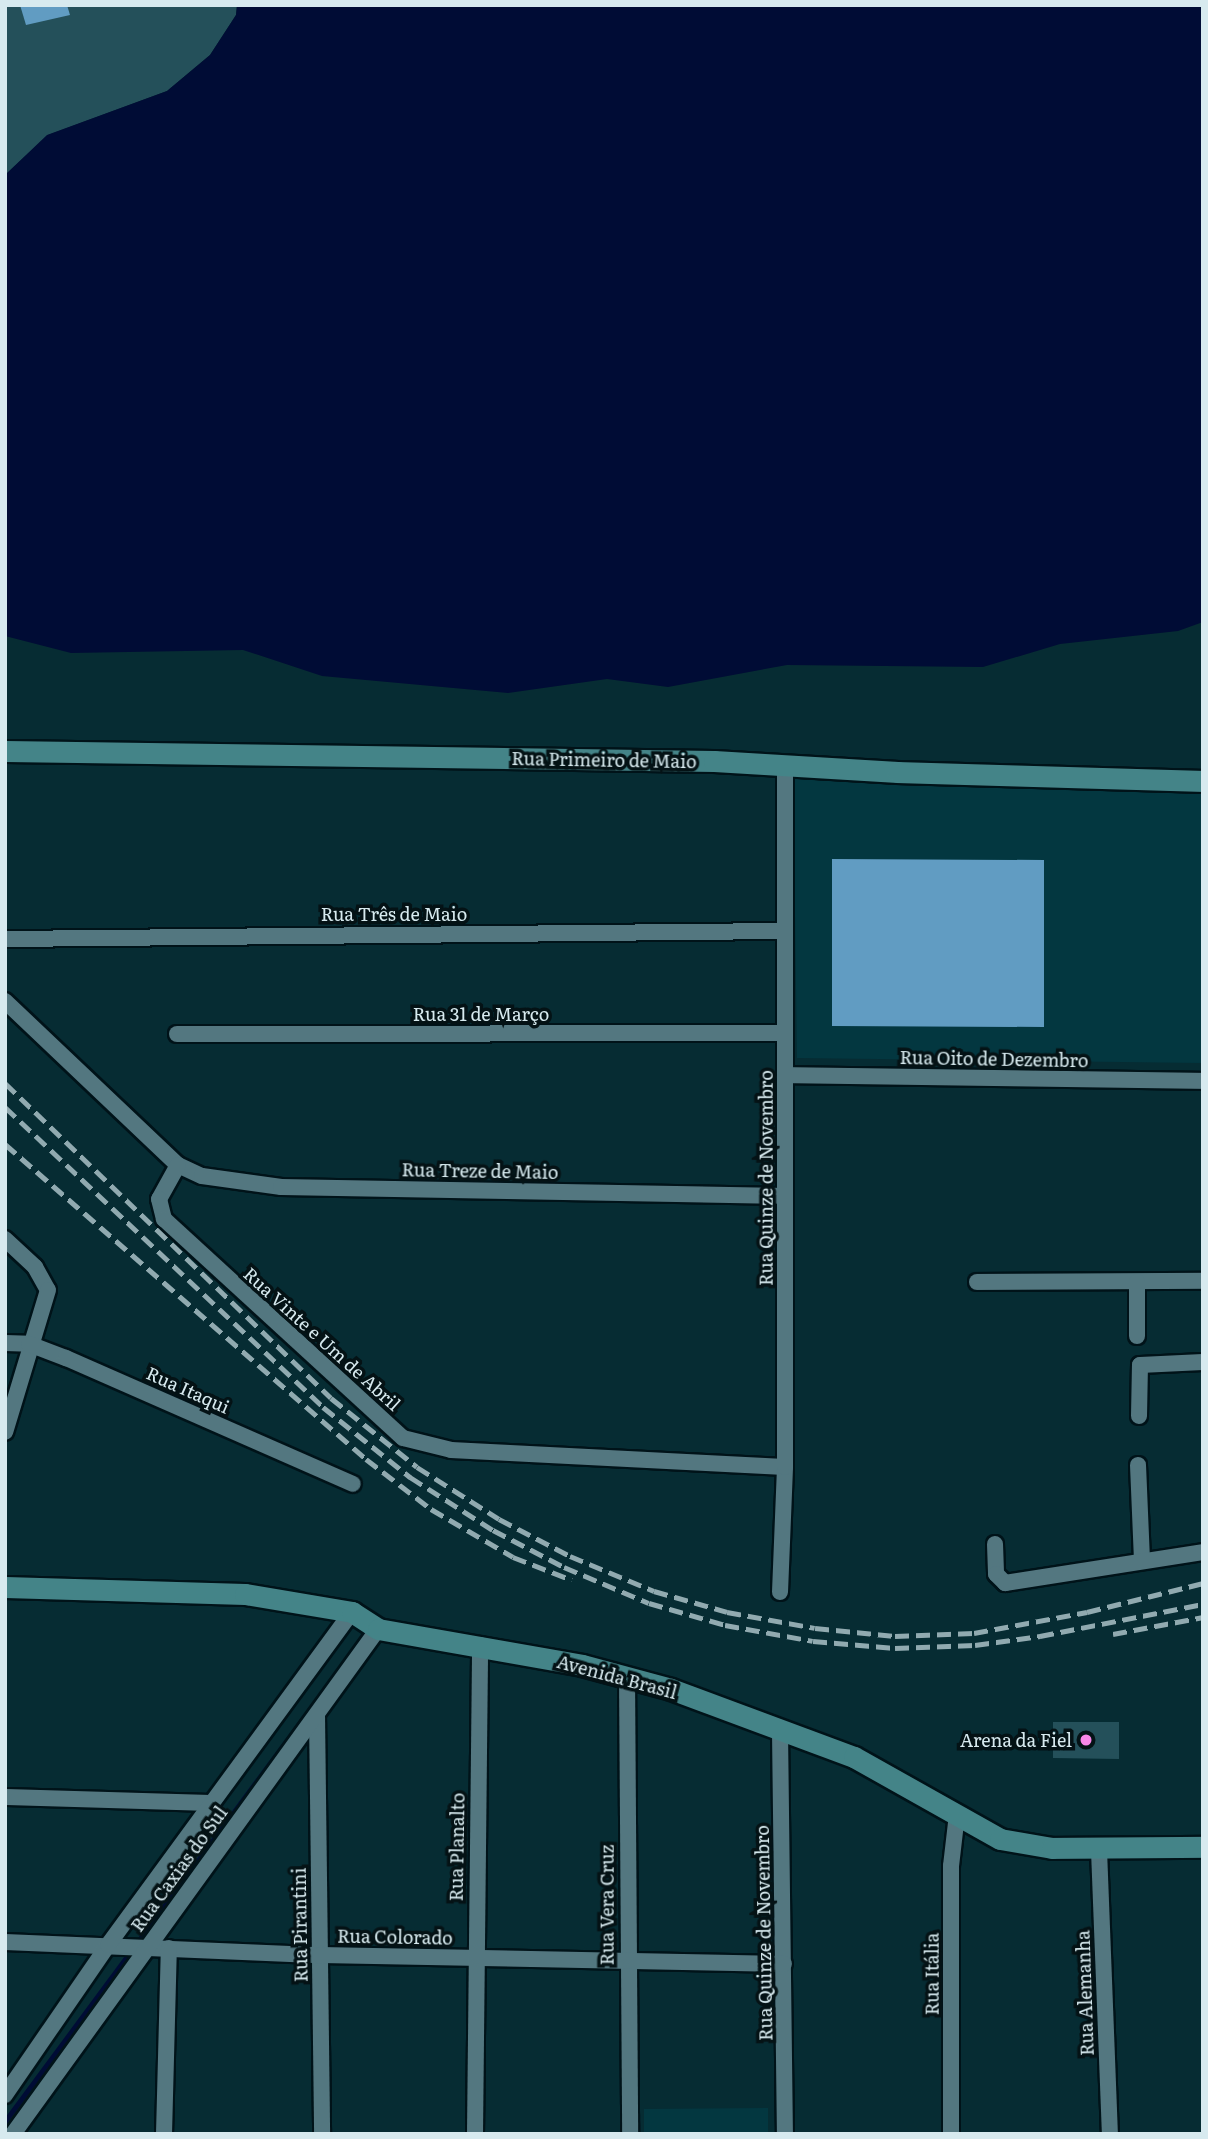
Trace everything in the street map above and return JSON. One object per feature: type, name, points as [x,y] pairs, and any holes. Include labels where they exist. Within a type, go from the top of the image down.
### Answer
[{"type":"street","name":"Rua Primeiro de Maio","points":[[5,751],[785,764],[898,772],[1203,781]]},
{"type":"street","name":"Rua Quinze de Novembro","points":[[780,1592],[785,1467],[785,764]]},
{"type":"street","name":"Rua Três de Maio","points":[[5,939],[784,931]]},
{"type":"street","points":[[5,1001],[178,1165]]},
{"type":"street","name":"Rua 31 de Março","points":[[177,1034],[784,1033]]},
{"type":"street","name":"Rua Oito de Dezembro","points":[[785,1074],[1203,1081]]},
{"type":"street","name":"Rua Treze de Maio","points":[[178,1165],[227,1182],[281,1187],[785,1196]]},
{"type":"street","name":"Rua Vinte e Um de Abril","points":[[178,1165],[159,1199],[164,1219],[403,1437],[451,1450],[785,1467]]},
{"type":"street","points":[[5,1239],[47,1283],[47,1295],[29,1345],[5,1432]]},
{"type":"street","points":[[977,1282],[1203,1281]]},
{"type":"street","points":[[1136,1336],[1137,1282]]},
{"type":"street","name":"Rua Itaqui","points":[[5,1343],[29,1345],[353,1484]]},
{"type":"street","points":[[1139,1416],[1140,1365],[1203,1362]]},
{"type":"street","points":[[1138,1465],[1142,1561]]},
{"type":"street","points":[[995,1544],[996,1574],[1005,1583],[1203,1552]]},
{"type":"street","name":"Avenida Brasil","points":[[5,1587],[245,1594],[352,1612],[379,1629],[480,1644],[627,1676],[885,1771],[984,1833],[1019,1845],[1099,1850],[1203,1847]]},
{"type":"street","name":"Rua Caxias do Sul","points":[[5,2095],[211,1802],[352,1612]]},
{"type":"street","name":"Rua Caxias do Sul","points":[[13,2134],[143,1946],[379,1629]]},
{"type":"street","name":"Rua Planalto","points":[[474,2134],[474,1959],[480,1644]]},
{"type":"street","name":"Rua Vera Cruz","points":[[627,1676],[626,1962],[630,2134]]},
{"type":"street","name":"Rua Pirantini","points":[[317,1715],[322,2134]]},
{"type":"street","name":"Rua Quinze de Novembro","points":[[780,1731],[785,2134]]},
{"type":"street","points":[[5,1797],[211,1802]]},
{"type":"street","name":"Rua Itália","points":[[951,2134],[951,1866],[957,1814]]},
{"type":"street","name":"Rua Alemanha","points":[[1099,1850],[1110,2134]]},
{"type":"street","name":"Rua Colorado","points":[[5,1942],[320,1955],[784,1964]]},
{"type":"street","points":[[164,2134],[169,1948]]},
{"type":"shaded area","points":[[5,5],[237,5],[236,15],[210,55],[167,91],[48,135],[5,175]]},
{"type":"shaded area","points":[[793,773],[1203,788],[1203,1063],[797,1058]]},
{"type":"shaded area","name":"Arena da Fiel","points":[[1053,1722],[1119,1722],[1119,1759],[1053,1758]]},
{"type":"shaded area","points":[[768,2108],[768,2134],[644,2134],[644,2109]]},
{"type":"water","points":[[237,5],[1203,5],[1203,622],[1178,631],[1060,644],[983,667],[787,665],[668,687],[607,679],[508,693],[322,676],[243,650],[71,653],[5,636],[5,175],[47,135],[167,91],[210,55],[236,15]]},
{"type":"building","points":[[20,5],[67,5],[70,15],[26,25]]},
{"type":"building","points":[[832,859],[1044,860],[1044,1027],[832,1026]]},
{"type":"waterway","points":[[136,1944],[349,1656]]},
{"type":"waterway","points":[[5,2121],[130,1952]]},
{"type":"railway","points":[[5,1083],[331,1398],[417,1467],[499,1519],[570,1556],[654,1591],[727,1612],[815,1628],[895,1636],[974,1633],[1087,1612],[1203,1583]]},
{"type":"railway","points":[[5,1107],[323,1407],[410,1477],[493,1530],[564,1567],[649,1603],[725,1625],[813,1641],[895,1648],[975,1645],[1040,1636],[1203,1604]]},
{"type":"railway","points":[[5,1144],[366,1459],[431,1509],[513,1557],[572,1580]]},
{"type":"railway","points":[[1113,1634],[1203,1617]]},
{"type":"place","name":"Arena da Fiel","points":[[1086,1740]]}]
